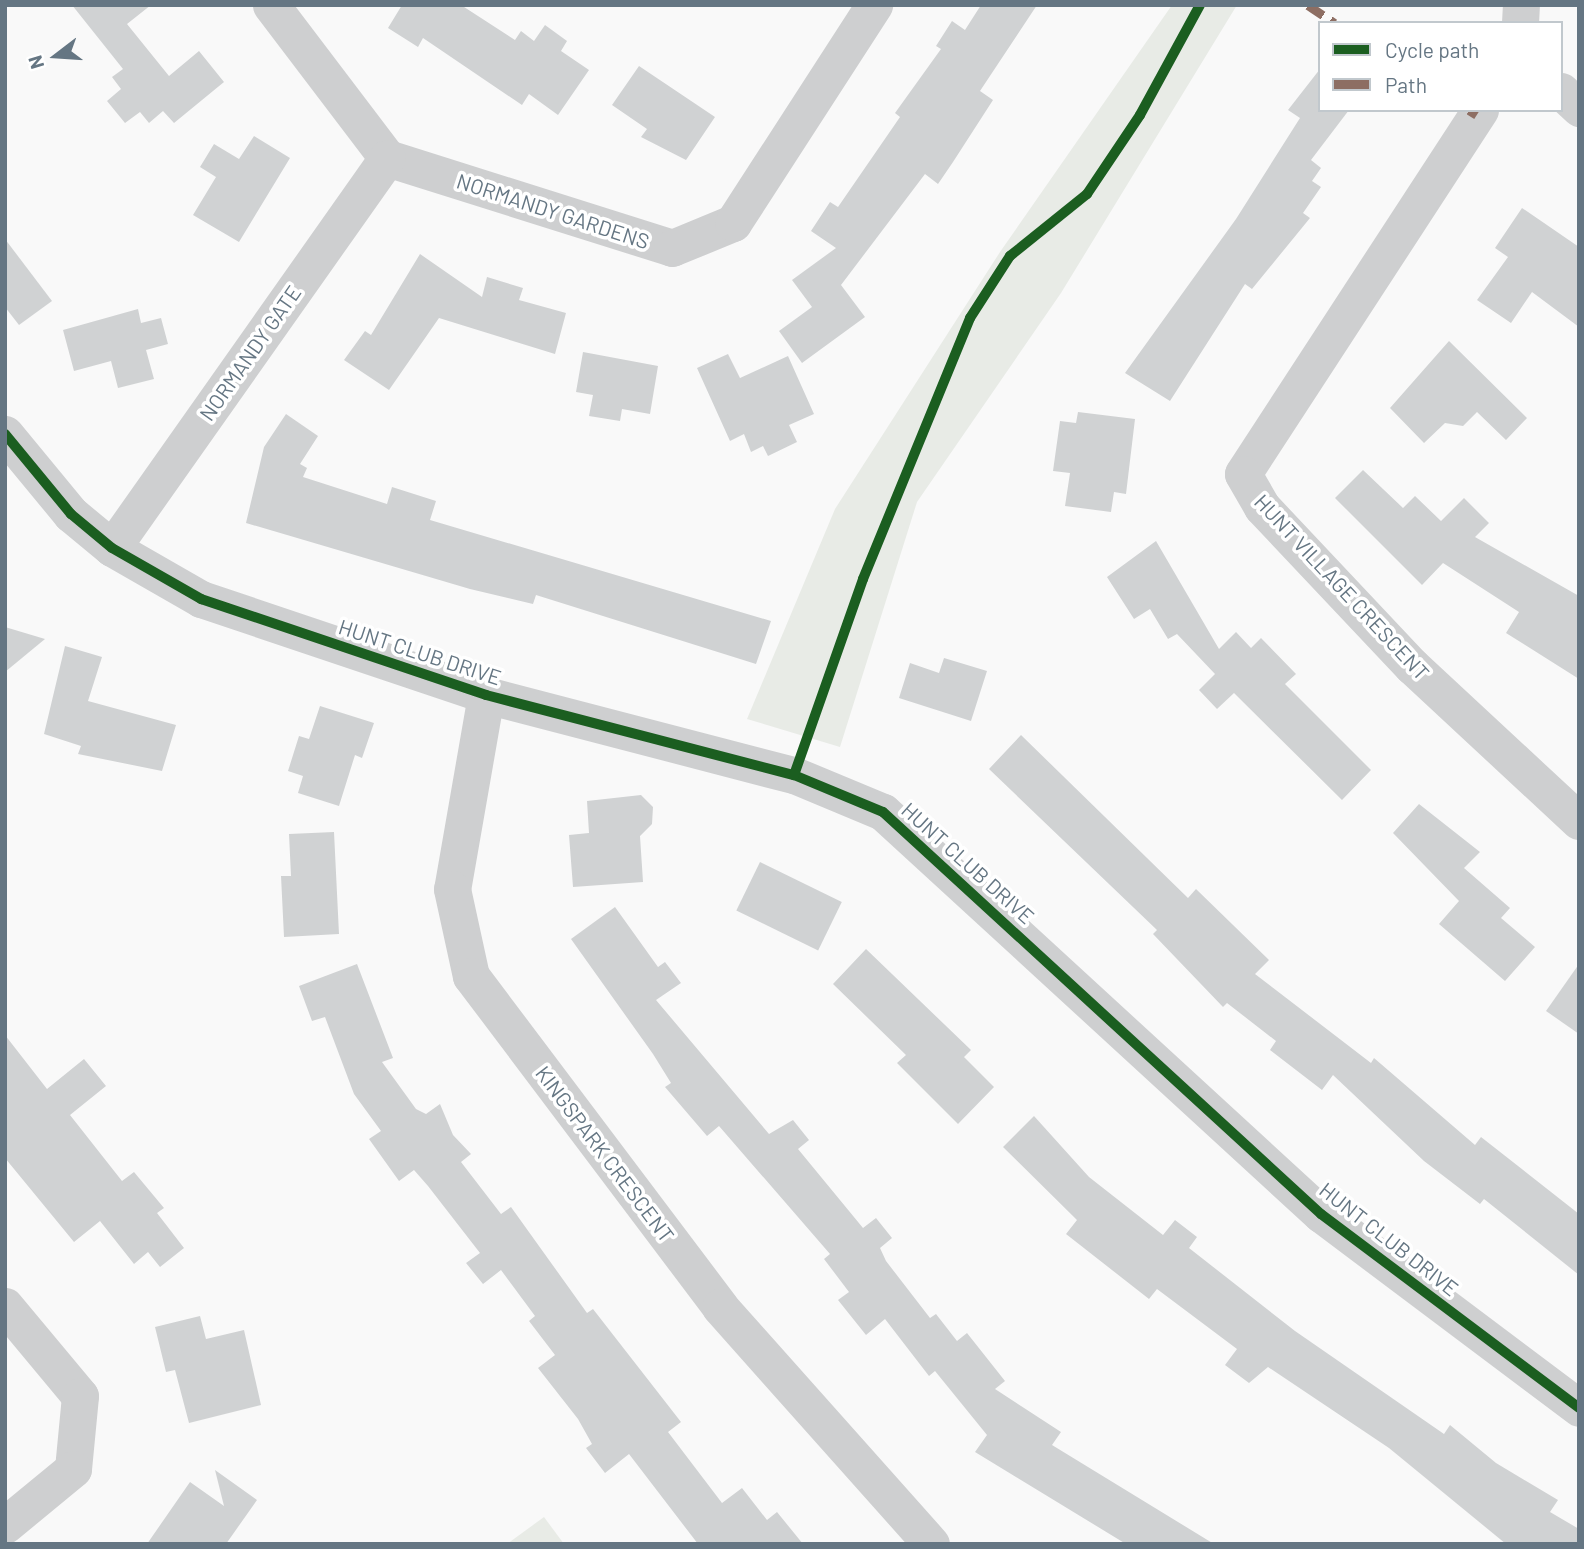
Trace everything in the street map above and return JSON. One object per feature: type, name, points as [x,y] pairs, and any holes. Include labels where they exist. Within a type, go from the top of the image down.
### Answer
[{"type":"street","points":[[271,5],[387,158]]},
{"type":"street","name":"NORMANDY GARDENS","points":[[387,158],[672,248],[733,223],[874,5]]},
{"type":"street","points":[[1563,93],[1579,108]]},
{"type":"street","name":"HUNT VILLAGE CRESCENT","points":[[1479,112],[1242,474],[1262,507],[1412,666],[1579,821]]},
{"type":"street","name":"NORMANDY GATE","points":[[112,548],[387,158]]},
{"type":"street","name":"HUNT CLUB DRIVE","points":[[5,434],[71,514],[112,548],[201,599],[486,695],[794,775],[883,811],[1321,1214],[1579,1408]]},
{"type":"street","name":"KINGSPARK CRESCENT","points":[[486,695],[452,889],[471,976],[720,1307],[931,1544]]},
{"type":"street","points":[[5,1306],[80,1396],[73,1469],[5,1525]]},
{"type":"shaded area","points":[[1172,5],[1237,5],[1061,293],[917,502],[840,747],[747,719],[835,509],[1000,252]]},
{"type":"shaded area","points":[[544,1517],[564,1544],[507,1544]]},
{"type":"building","points":[[72,5],[151,5],[127,24],[169,76],[199,51],[224,82],[174,123],[163,111],[149,123],[140,112],[125,123],[107,101],[121,89],[112,77],[123,69]]},
{"type":"building","points":[[402,5],[461,5],[515,40],[521,31],[534,41],[545,25],[567,41],[561,51],[589,70],[558,115],[529,94],[522,105],[423,38],[418,47],[388,28]]},
{"type":"building","points":[[981,5],[1037,5],[980,91],[993,100],[938,184],[925,174],[841,285],[865,317],[802,363],[779,331],[812,307],[792,280],[836,248],[811,231],[830,202],[838,207],[900,117],[895,113],[941,49],[936,46],[952,21],[965,30]]},
{"type":"building","points":[[639,66],[715,117],[686,160],[641,137],[647,129],[612,105]]},
{"type":"building","points":[[1318,72],[1318,112],[1347,112],[1311,160],[1321,168],[1312,181],[1321,187],[1303,213],[1310,218],[1252,289],[1245,284],[1170,401],[1125,373],[1236,219],[1300,118],[1288,110]]},
{"type":"building","points":[[254,136],[290,158],[239,242],[193,215],[216,177],[200,167],[214,144],[239,159]]},
{"type":"building","points":[[1522,208],[1579,247],[1579,327],[1532,292],[1511,323],[1477,300],[1508,257],[1495,248]]},
{"type":"building","points":[[5,239],[52,301],[19,325],[5,307]]},
{"type":"building","points":[[420,254],[482,297],[487,277],[523,288],[519,300],[566,313],[555,354],[439,318],[389,390],[344,360],[365,331],[371,335]]},
{"type":"building","points":[[138,309],[141,323],[161,318],[168,344],[146,350],[154,379],[118,388],[111,361],[74,371],[63,330]]},
{"type":"building","points":[[1449,341],[1527,418],[1506,440],[1477,412],[1463,426],[1445,423],[1424,443],[1390,408]]},
{"type":"building","points":[[583,352],[658,366],[650,414],[622,409],[620,421],[589,416],[593,395],[576,392]]},
{"type":"building","points":[[728,354],[740,378],[788,356],[814,414],[789,425],[797,442],[768,456],[763,446],[751,452],[744,434],[730,441],[697,368]]},
{"type":"building","points":[[1078,412],[1135,419],[1126,494],[1114,492],[1111,512],[1065,506],[1070,473],[1053,471],[1060,421],[1076,423]]},
{"type":"building","points":[[286,414],[318,436],[300,464],[307,468],[303,477],[387,504],[392,487],[436,501],[430,520],[771,621],[756,664],[536,595],[533,604],[470,589],[246,523],[264,447]]},
{"type":"building","points":[[1363,470],[1403,508],[1415,496],[1441,521],[1464,498],[1489,523],[1475,537],[1579,596],[1579,679],[1506,633],[1519,612],[1443,563],[1422,585],[1335,498]]},
{"type":"building","points":[[1156,541],[1219,649],[1236,632],[1251,648],[1261,638],[1296,674],[1285,684],[1371,770],[1342,800],[1234,693],[1217,709],[1199,690],[1215,674],[1177,634],[1168,639],[1150,609],[1134,619],[1107,577]]},
{"type":"building","points":[[5,627],[45,639],[5,672]]},
{"type":"building","points":[[65,646],[102,657],[88,701],[176,725],[162,771],[78,754],[81,746],[44,734]]},
{"type":"building","points":[[944,658],[987,671],[971,721],[899,698],[910,663],[939,673]]},
{"type":"building","points":[[320,706],[374,723],[362,758],[355,755],[339,806],[298,793],[303,776],[288,771],[299,736],[309,739]]},
{"type":"building","points":[[1021,735],[1188,898],[1196,889],[1269,960],[1255,974],[1371,1063],[1374,1058],[1475,1145],[1481,1137],[1579,1214],[1579,1275],[1484,1199],[1480,1204],[1424,1161],[1333,1075],[1322,1090],[1270,1050],[1276,1041],[1227,1003],[1223,1007],[1153,934],[1157,930],[989,769]]},
{"type":"building","points":[[641,795],[653,807],[652,824],[640,836],[643,882],[573,887],[569,835],[589,833],[587,801]]},
{"type":"building","points":[[1419,804],[1480,852],[1464,868],[1510,908],[1501,918],[1535,947],[1505,981],[1439,924],[1459,901],[1393,833]]},
{"type":"building","points":[[334,832],[339,934],[284,937],[281,876],[291,876],[289,834]]},
{"type":"building","points":[[760,862],[842,902],[818,950],[736,911]]},
{"type":"building","points":[[615,907],[658,967],[665,962],[681,983],[656,1000],[769,1134],[793,1120],[809,1140],[798,1149],[863,1228],[876,1218],[892,1238],[880,1248],[886,1261],[930,1318],[936,1314],[957,1341],[967,1333],[1005,1381],[995,1389],[1061,1432],[1052,1445],[1214,1544],[1126,1544],[975,1452],[987,1435],[935,1371],[929,1376],[885,1319],[866,1335],[838,1300],[849,1292],[824,1259],[830,1254],[719,1126],[707,1136],[665,1087],[671,1083],[653,1054],[571,939]]},
{"type":"building","points":[[866,949],[971,1050],[964,1057],[994,1087],[958,1124],[897,1063],[906,1055],[833,984]]},
{"type":"building","points":[[357,964],[393,1058],[382,1062],[416,1109],[426,1114],[440,1104],[453,1135],[471,1154],[461,1162],[501,1214],[511,1207],[587,1313],[593,1309],[681,1422],[668,1432],[722,1503],[742,1488],[767,1520],[777,1512],[803,1544],[698,1544],[629,1454],[605,1473],[586,1448],[592,1444],[578,1419],[538,1368],[555,1355],[529,1321],[535,1316],[501,1270],[483,1284],[466,1263],[480,1253],[428,1186],[414,1170],[399,1181],[369,1139],[381,1131],[354,1094],[325,1017],[312,1021],[299,986]]},
{"type":"building","points":[[1579,964],[1579,1034],[1546,1011]]},
{"type":"building","points":[[5,1035],[47,1089],[84,1059],[106,1086],[70,1115],[122,1181],[134,1172],[164,1208],[157,1213],[184,1248],[160,1267],[148,1252],[134,1264],[100,1221],[74,1242],[5,1158]]},
{"type":"building","points":[[1034,1116],[1089,1177],[1163,1235],[1175,1220],[1197,1237],[1189,1248],[1295,1331],[1444,1434],[1450,1425],[1496,1463],[1558,1500],[1550,1512],[1579,1529],[1579,1544],[1506,1544],[1389,1448],[1268,1367],[1249,1383],[1225,1365],[1237,1349],[1157,1289],[1149,1299],[1066,1234],[1077,1220],[1003,1147]]},
{"type":"building","points":[[200,1316],[206,1339],[244,1330],[261,1405],[189,1423],[175,1370],[166,1372],[155,1327]]},
{"type":"building","points":[[215,1470],[257,1500],[226,1544],[147,1544],[190,1482],[224,1506]]},
{"type":"marked path","points":[[1308,5],[1332,21]]},
{"type":"marked path","points":[[1472,112],[1477,115]]},
{"type":"cycle path","points":[[794,775],[863,579],[970,318],[1010,256],[1087,194],[1140,115],[1200,5]]},
{"type":"cycle path","points":[[5,434],[71,514],[112,548],[201,599],[486,695],[794,775],[883,812],[1321,1214],[1579,1408]]}]
